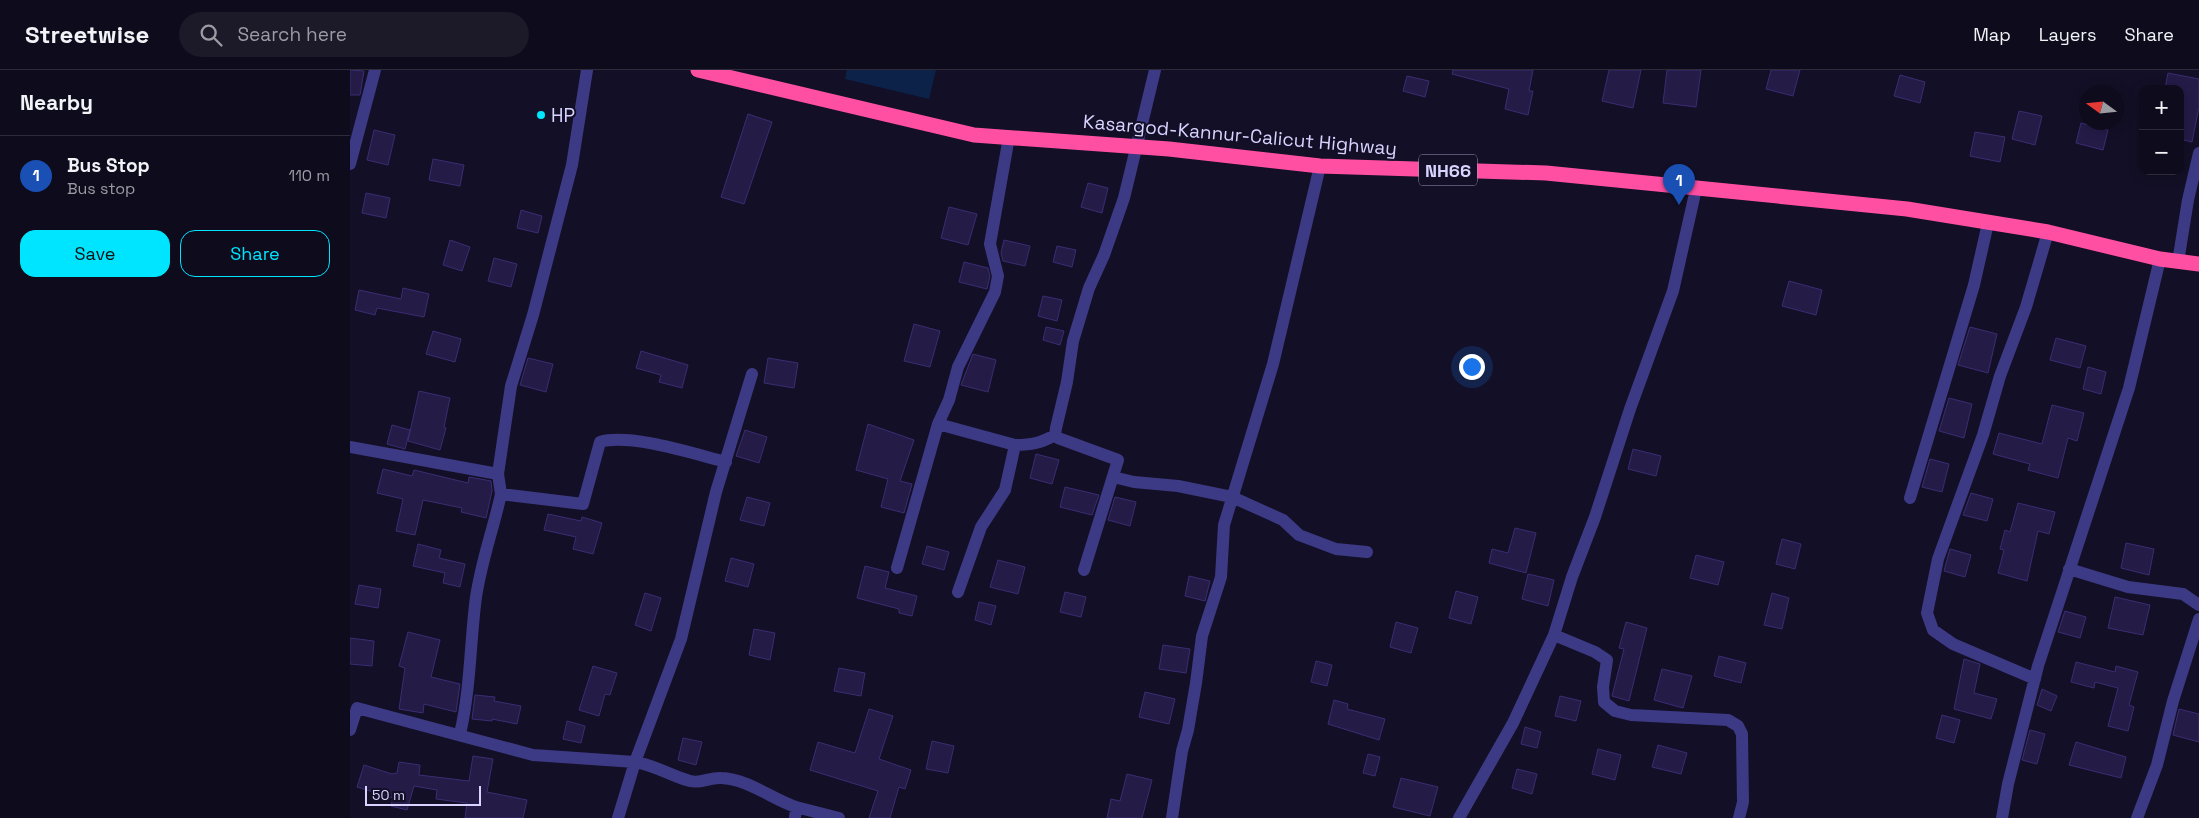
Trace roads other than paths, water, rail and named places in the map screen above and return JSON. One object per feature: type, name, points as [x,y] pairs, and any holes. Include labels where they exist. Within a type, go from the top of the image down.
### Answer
[{"type":"highway","name":"Kasargod-Kannur-Calicut Highway","points":[[698,70],[737,74],[974,134],[1138,147],[1320,166],[1546,173],[1907,209],[2048,232],[2160,259],[2199,264]]},
{"type":"street","points":[[350,164],[375,70]]},
{"type":"street","points":[[460,734],[471,670],[476,598],[501,494],[498,474],[511,386],[533,315],[572,165],[587,70]]},
{"type":"street","points":[[938,424],[1015,445],[1031,445],[1044,442],[1055,435],[1073,341],[1089,288],[1104,255],[1124,198],[1138,147],[1155,70]]},
{"type":"street","points":[[897,568],[938,424],[966,348],[995,292],[998,276],[990,244],[1009,137]]},
{"type":"street","points":[[2178,262],[2188,200],[2199,153]]},
{"type":"street","points":[[1172,818],[1182,752],[1188,730],[1196,683],[1202,636],[1221,578],[1224,525],[1273,364],[1320,166]]},
{"type":"street","points":[[1459,818],[1513,723],[1554,635],[1572,576],[1595,517],[1630,410],[1673,291],[1696,189]]},
{"type":"street","points":[[1910,498],[1974,285],[1988,223]]},
{"type":"street","points":[[2035,679],[1953,644],[1933,630],[1927,613],[1938,559],[1983,435],[2000,376],[2026,307],[2048,232]]},
{"type":"street","points":[[2002,818],[2008,784],[2035,679],[2129,388],[2160,259]]},
{"type":"street","points":[[618,818],[635,762],[681,639],[716,492],[752,374]]},
{"type":"street","points":[[1055,435],[1058,438],[1118,460],[1084,570]]},
{"type":"street","points":[[501,494],[583,504],[600,442],[614,438],[726,462]]},
{"type":"street","points":[[958,592],[981,527],[1004,490],[1015,445]]},
{"type":"street","points":[[350,447],[498,474]]},
{"type":"street","points":[[1113,477],[1134,482],[1178,486],[1232,497],[1283,520],[1299,535],[1336,548],[1368,552]]},
{"type":"street","points":[[2069,569],[2128,587],[2183,594],[2199,605]]},
{"type":"street","points":[[2137,818],[2157,765],[2173,701],[2199,619]]},
{"type":"street","points":[[1554,635],[1595,652],[1607,660],[1603,687],[1604,702],[1615,711],[1631,715],[1728,720],[1738,726],[1742,734],[1743,802],[1739,818]]},
{"type":"street","points":[[350,730],[357,708],[533,755],[649,764],[692,782],[704,782],[720,777],[741,783],[795,813],[839,818]]},
{"type":"water","points":[[847,70],[936,70],[929,99],[845,79]]},
{"type":"place","name":"HP","points":[[541,115]]},
{"type":"place","name":"Bus Stop","points":[[1679,205]]}]
